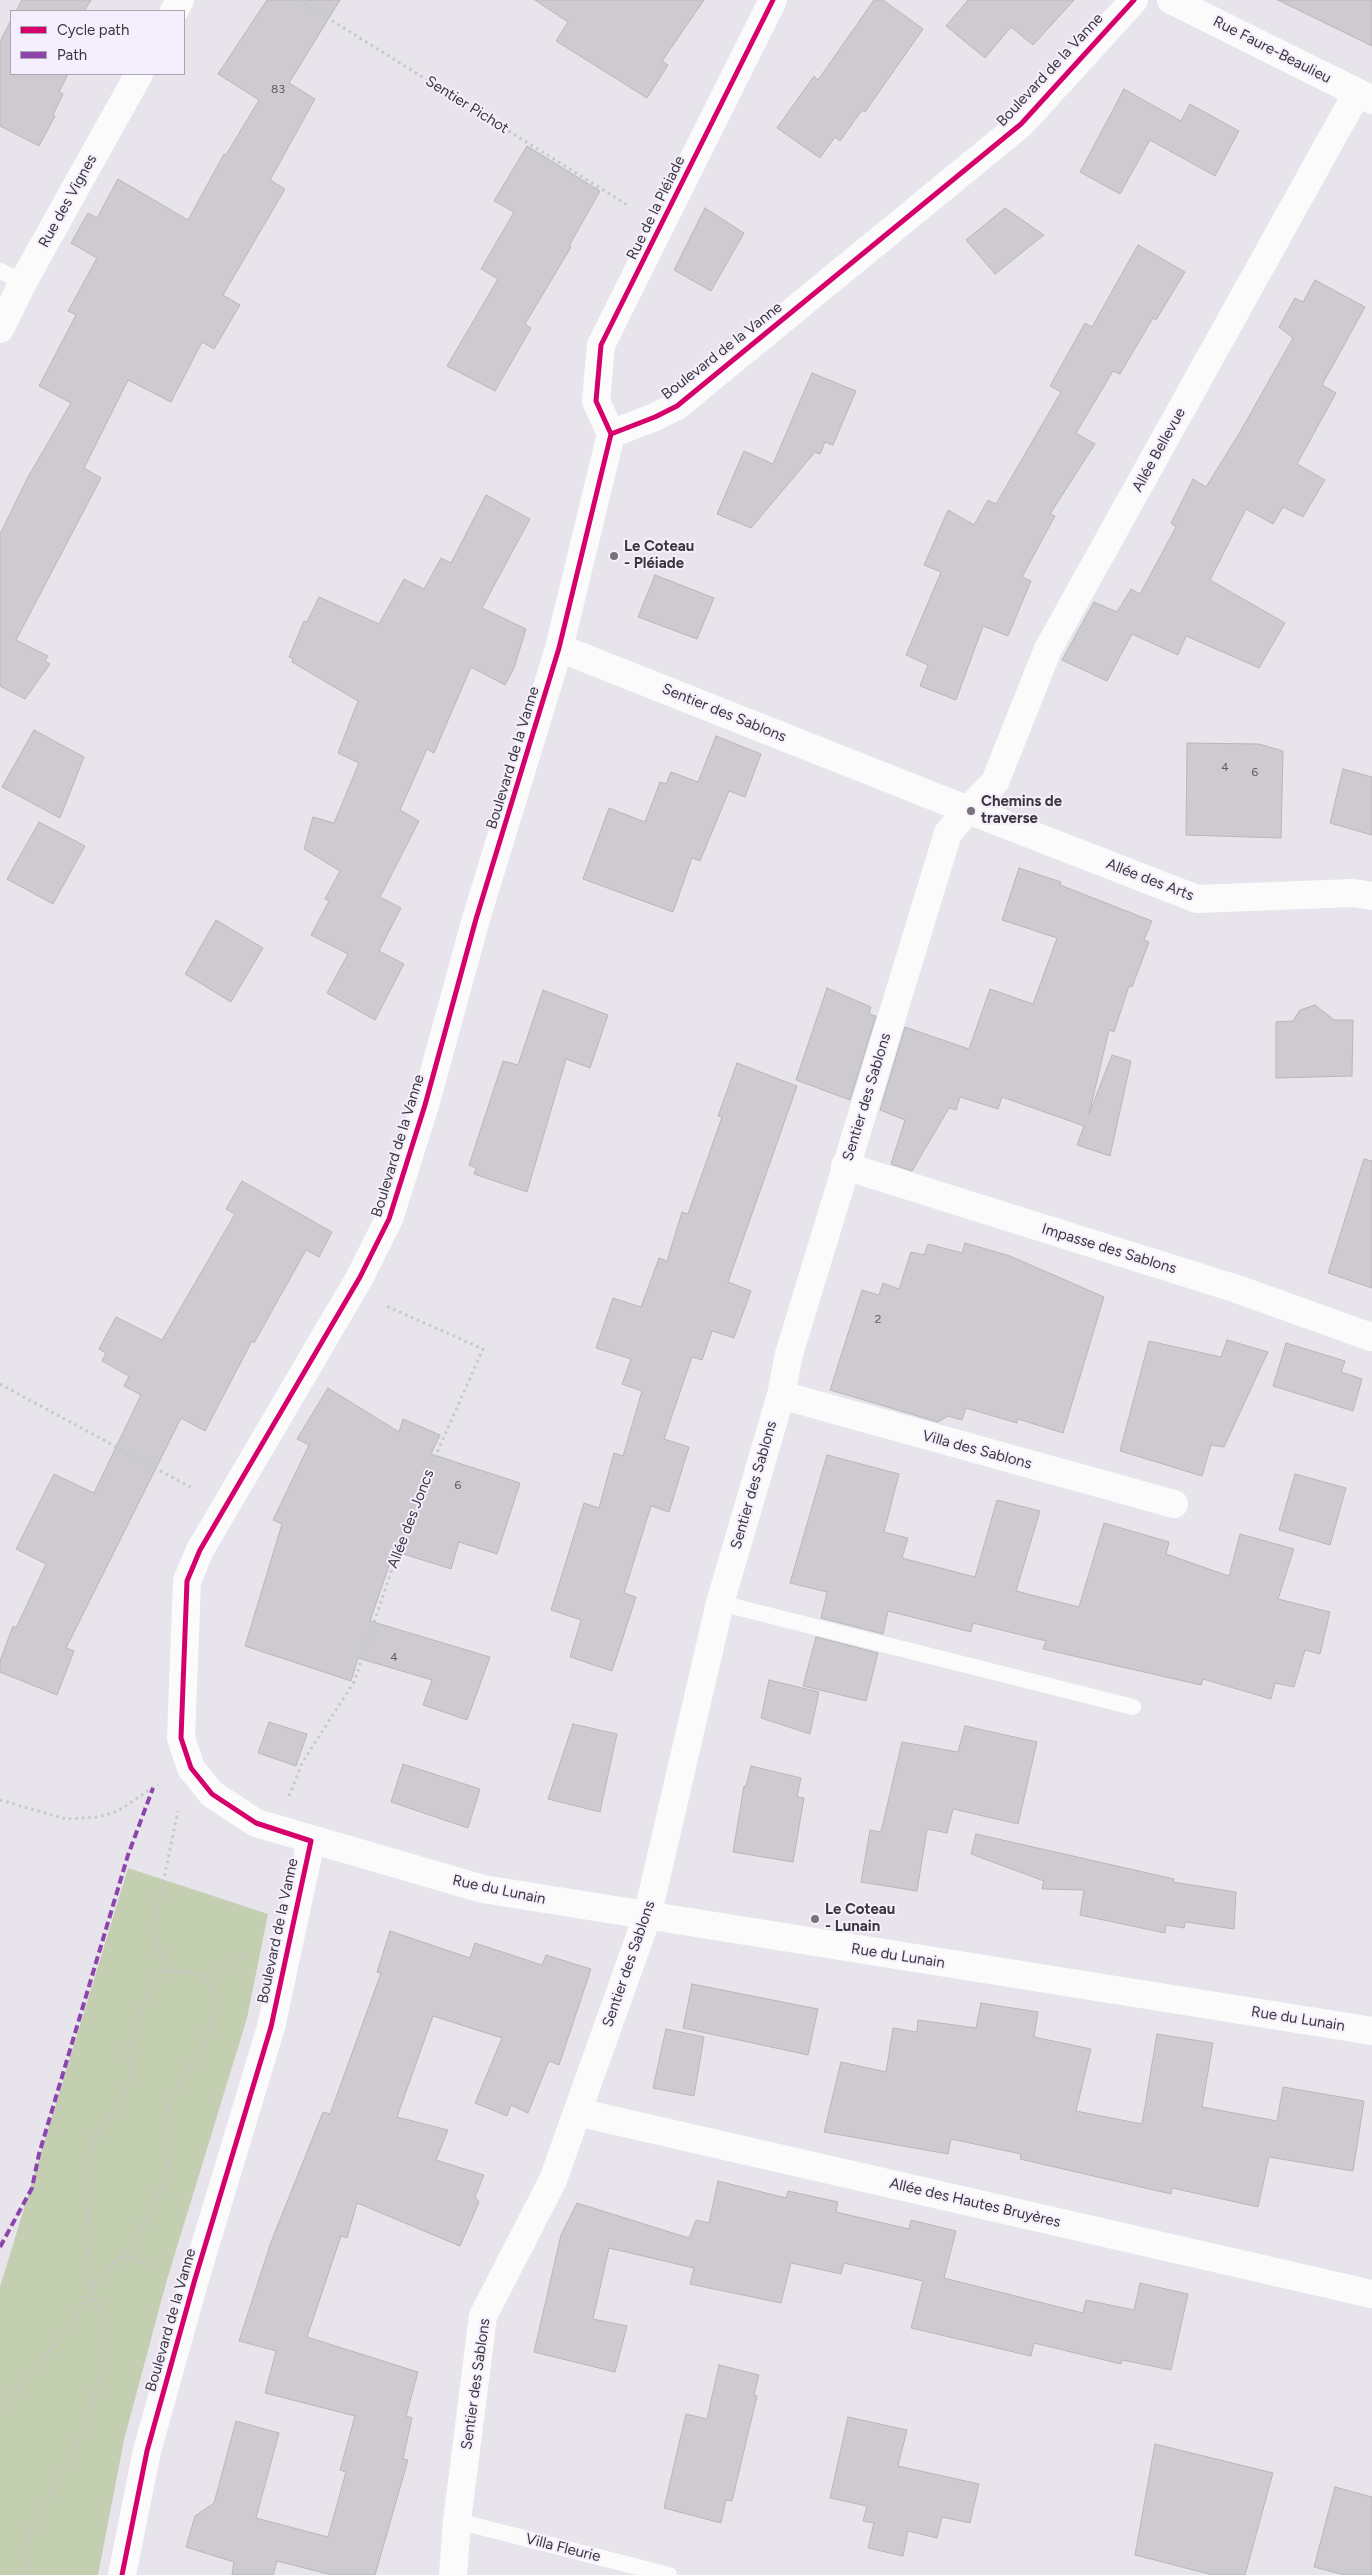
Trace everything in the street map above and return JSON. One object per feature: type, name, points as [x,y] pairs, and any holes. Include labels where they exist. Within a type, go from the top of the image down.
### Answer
[{"type":"street","name":"Rue de la Pléiade","points":[[611,434],[596,401],[601,345],[773,0]]},
{"type":"street","name":"Boulevard de la Vanne","points":[[122,2575],[147,2451],[195,2279],[271,2027],[311,1840],[256,1823],[212,1794],[191,1768],[181,1738],[187,1581],[200,1550],[360,1277],[389,1219],[425,1105],[476,919],[559,648],[611,434],[655,418],[677,406],[1021,124],[1134,0]]},
{"type":"street","name":"Rue Faure-Beaulieu","points":[[1172,0],[1365,96]]},
{"type":"street","name":"Rue des Vignes","points":[[0,329],[11,277],[138,75]]},
{"type":"street","name":"Allée Bellevue","points":[[968,810],[995,782],[1048,649],[1365,96]]},
{"type":"street","name":"Sentier des Sablons","points":[[453,2575],[457,2521],[484,2316],[553,2180],[647,1917],[720,1602],[781,1395],[789,1354],[948,833],[968,810],[572,653]]},
{"type":"street","name":"Allée des Arts","points":[[968,810],[1197,899],[1353,893],[1372,896]]},
{"type":"street","name":"Impasse des Sablons","points":[[845,1166],[1238,1290],[1371,1337]]},
{"type":"street","name":"Villa des Sablons","points":[[781,1395],[1174,1504]]},
{"type":"street","name":"Rue du Lunain","points":[[311,1840],[482,1889],[647,1917],[1372,2031]]},
{"type":"street","name":"Allée des Hautes Bruyères","points":[[577,2112],[1372,2294]]},
{"type":"lane","points":[[720,1602],[1133,1707]]},
{"type":"lane","name":"Villa Fleurie","points":[[457,2521],[669,2575]]},
{"type":"path","points":[[0,1384],[226,1506]]},
{"type":"path","points":[[0,1800],[66,1819],[98,1817],[118,1812],[160,1782]]},
{"type":"path","points":[[165,1971],[154,1926],[178,1812],[175,1806]]},
{"type":"path","points":[[207,1980],[249,1952]]},
{"type":"path","points":[[0,2412],[76,2318],[91,2287],[135,2243],[157,2198],[170,2161],[164,2122],[170,2101],[207,2040],[214,2008],[214,1996],[207,1980],[187,1971],[165,1971],[152,1981],[127,2051],[132,2068],[129,2086],[113,2113],[96,2134],[85,2175],[91,2287],[106,2333],[103,2366],[86,2427],[31,2529],[27,2575]]},
{"type":"path","points":[[122,2256],[154,2266]]},
{"type":"green space","points":[[128,1868],[268,1914],[247,2018],[166,2283],[124,2440],[98,2575],[0,2575],[0,2287]]},
{"type":"building","points":[[22,0],[91,0],[85,10],[17,10]]},
{"type":"building","points":[[267,0],[340,0],[289,83],[315,99],[270,180],[285,189],[223,295],[240,305],[214,349],[202,342],[171,402],[128,380],[84,468],[101,478],[16,640],[48,656],[45,661],[50,664],[25,699],[0,686],[0,534],[28,477],[71,403],[39,386],[76,315],[68,311],[97,258],[71,243],[88,213],[97,218],[118,179],[188,220],[224,154],[226,155],[259,100],[218,74]]},
{"type":"building","points":[[535,0],[704,0],[662,61],[668,65],[647,98],[556,41],[568,22]]},
{"type":"building","points":[[874,0],[883,0],[923,29],[865,112],[862,110],[840,141],[835,137],[820,158],[777,128],[814,76],[818,80]]},
{"type":"building","points":[[968,0],[1074,0],[1033,45],[1011,27],[985,58],[946,26]]},
{"type":"building","points":[[1278,0],[1372,0],[1372,46]]},
{"type":"building","points":[[10,22],[10,75],[68,75],[59,92],[63,94],[53,115],[55,116],[39,146],[0,126],[0,42]]},
{"type":"building","points":[[1124,89],[1181,121],[1190,104],[1239,131],[1215,176],[1150,140],[1120,194],[1080,172]]},
{"type":"building","points":[[527,146],[600,191],[569,246],[571,247],[525,324],[531,328],[495,391],[447,366],[498,279],[481,269],[514,212],[494,201]]},
{"type":"building","points":[[705,208],[744,233],[711,291],[674,270]]},
{"type":"building","points":[[1005,208],[1044,235],[995,274],[966,240]]},
{"type":"building","points":[[1138,245],[1185,272],[1156,320],[1153,318],[1120,374],[1113,371],[1076,433],[1095,444],[1050,514],[1055,516],[1022,577],[1031,581],[1008,636],[983,626],[956,700],[920,686],[928,665],[906,655],[941,572],[924,565],[948,510],[974,525],[988,500],[996,504],[1061,392],[1050,386],[1085,323],[1092,327]]},
{"type":"building","points":[[1315,280],[1365,307],[1322,385],[1336,393],[1297,464],[1325,480],[1303,517],[1283,507],[1273,524],[1246,509],[1210,580],[1285,623],[1259,668],[1186,636],[1178,655],[1132,634],[1107,681],[1062,660],[1094,602],[1117,612],[1131,589],[1140,594],[1176,527],[1171,523],[1193,479],[1206,487],[1240,432],[1293,338],[1279,327],[1295,298],[1303,302]]},
{"type":"building","points":[[812,373],[856,391],[833,445],[825,442],[820,454],[815,452],[751,528],[717,514],[744,451],[773,464]]},
{"type":"building","points":[[486,495],[530,519],[482,608],[526,629],[514,668],[505,685],[471,667],[434,753],[427,749],[400,810],[419,821],[380,897],[401,908],[379,951],[404,964],[375,1020],[327,993],[348,954],[311,935],[329,901],[325,899],[340,871],[304,849],[313,817],[334,823],[359,763],[338,753],[358,701],[292,662],[293,659],[289,657],[304,621],[307,622],[319,597],[379,624],[404,579],[424,589],[441,558],[451,563]]},
{"type":"building","points":[[655,575],[714,598],[697,639],[638,617]]},
{"type":"building","points":[[34,730],[84,757],[60,818],[2,787]]},
{"type":"building","points":[[716,736],[761,754],[745,797],[729,791],[700,861],[692,858],[673,912],[583,879],[609,808],[645,822],[660,782],[666,784],[671,772],[698,782]]},
{"type":"building","points":[[1187,743],[1259,744],[1283,751],[1281,838],[1186,835]]},
{"type":"building","points":[[1343,769],[1372,777],[1372,835],[1330,823]]},
{"type":"building","points":[[39,822],[85,846],[53,904],[7,879]]},
{"type":"building","points":[[1019,868],[1061,882],[1060,885],[1152,921],[1144,940],[1149,942],[1132,987],[1129,986],[1114,1032],[1109,1030],[1089,1114],[1112,1055],[1131,1061],[1110,1156],[1077,1145],[1084,1126],[1002,1097],[998,1109],[960,1097],[956,1110],[949,1108],[912,1171],[891,1164],[905,1120],[880,1110],[905,1027],[969,1049],[990,989],[1033,1004],[1057,938],[1002,920]]},
{"type":"building","points":[[216,920],[263,948],[231,1002],[185,974]]},
{"type":"building","points":[[827,988],[871,1007],[869,1014],[876,1016],[850,1100],[796,1080]]},
{"type":"building","points":[[543,990],[608,1015],[590,1068],[566,1059],[527,1192],[474,1174],[476,1168],[469,1165],[503,1061],[518,1065]]},
{"type":"building","points":[[1315,1005],[1334,1020],[1353,1020],[1352,1076],[1276,1078],[1276,1022],[1293,1021],[1300,1010]]},
{"type":"building","points":[[737,1063],[797,1086],[728,1282],[751,1291],[734,1338],[712,1331],[702,1360],[692,1357],[664,1439],[689,1447],[669,1512],[651,1506],[624,1593],[636,1597],[612,1671],[570,1657],[581,1620],[551,1610],[584,1503],[599,1508],[614,1453],[623,1456],[642,1391],[622,1384],[631,1359],[596,1348],[613,1298],[641,1307],[659,1258],[667,1261],[682,1212],[688,1214],[722,1117],[718,1116]]},
{"type":"building","points":[[1364,1159],[1372,1161],[1372,1288],[1328,1273]]},
{"type":"building","points":[[242,1181],[332,1232],[319,1257],[306,1250],[254,1343],[252,1341],[205,1431],[181,1418],[66,1648],[74,1651],[57,1695],[0,1672],[0,1661],[13,1626],[16,1628],[46,1564],[16,1549],[54,1474],[94,1493],[141,1395],[124,1386],[129,1376],[102,1361],[106,1353],[99,1349],[116,1317],[162,1340],[235,1214],[226,1209]]},
{"type":"building","points":[[965,1243],[1010,1256],[1104,1297],[1063,1433],[1018,1419],[1017,1423],[966,1408],[962,1420],[948,1416],[938,1422],[830,1390],[862,1290],[879,1295],[883,1283],[899,1289],[911,1252],[924,1255],[928,1244],[962,1253]]},
{"type":"building","points":[[1227,1340],[1268,1352],[1224,1447],[1211,1445],[1202,1476],[1120,1451],[1149,1341],[1221,1357]]},
{"type":"building","points":[[1286,1343],[1345,1361],[1341,1372],[1362,1379],[1353,1411],[1273,1386]]},
{"type":"building","points":[[328,1388],[399,1432],[403,1419],[440,1435],[431,1454],[520,1483],[497,1554],[459,1542],[451,1569],[394,1551],[370,1621],[490,1657],[467,1720],[423,1705],[432,1680],[358,1658],[351,1681],[245,1646],[282,1524],[273,1520],[309,1445],[297,1439]]},
{"type":"building","points":[[827,1455],[899,1474],[884,1532],[908,1538],[902,1558],[975,1577],[997,1500],[1040,1511],[1016,1591],[1079,1607],[1104,1523],[1169,1542],[1166,1554],[1229,1576],[1240,1534],[1294,1549],[1278,1599],[1330,1612],[1320,1654],[1305,1650],[1294,1687],[1275,1683],[1271,1699],[1203,1679],[1201,1685],[1043,1649],[1046,1641],[973,1623],[971,1632],[888,1611],[883,1634],[821,1618],[827,1592],[790,1583]]},
{"type":"building","points":[[1295,1474],[1346,1488],[1330,1545],[1279,1530]]},
{"type":"building","points":[[816,1637],[878,1653],[866,1701],[803,1686]]},
{"type":"building","points":[[769,1680],[819,1692],[810,1734],[761,1718]]},
{"type":"building","points":[[269,1722],[307,1734],[296,1766],[258,1753]]},
{"type":"building","points":[[573,1724],[617,1734],[600,1812],[548,1799]]},
{"type":"building","points":[[965,1726],[1037,1742],[1018,1824],[953,1809],[947,1833],[927,1829],[917,1891],[861,1882],[870,1830],[881,1832],[902,1742],[958,1752]]},
{"type":"building","points":[[403,1764],[480,1789],[468,1828],[391,1802]]},
{"type":"building","points":[[751,1766],[801,1778],[797,1797],[804,1798],[793,1862],[733,1852],[744,1786],[746,1786]]},
{"type":"building","points":[[976,1834],[1174,1879],[1173,1882],[1236,1892],[1234,1929],[1185,1922],[1184,1928],[1166,1925],[1165,1933],[1080,1915],[1084,1890],[1042,1889],[1044,1881],[971,1854]]},
{"type":"building","points":[[390,1931],[470,1958],[475,1943],[542,1965],[546,1955],[591,1969],[559,2065],[549,2061],[528,2113],[511,2105],[507,2116],[475,2103],[502,2038],[433,2016],[397,2117],[448,2130],[436,2160],[484,2175],[475,2197],[479,2202],[460,2246],[357,2203],[347,2238],[341,2236],[307,2337],[418,2372],[406,2416],[412,2418],[403,2459],[408,2460],[375,2575],[332,2575],[277,2561],[273,2575],[232,2575],[234,2562],[186,2547],[195,2516],[214,2503],[236,2421],[279,2433],[256,2518],[328,2537],[346,2472],[340,2470],[355,2416],[265,2393],[276,2351],[239,2341],[271,2242],[323,2112],[330,2114],[381,1973],[377,1972]]},
{"type":"building","points":[[692,1984],[818,2009],[808,2055],[683,2028]]},
{"type":"building","points":[[981,2003],[1038,2012],[1034,2037],[1091,2049],[1076,2111],[1142,2124],[1157,2034],[1213,2043],[1202,2107],[1277,2121],[1283,2087],[1364,2101],[1353,2171],[1269,2157],[1258,2207],[1172,2188],[1171,2194],[1020,2159],[1021,2154],[951,2139],[948,2154],[824,2132],[841,2062],[886,2072],[893,2028],[917,2032],[918,2020],[976,2028]]},
{"type":"building","points":[[666,2029],[704,2037],[694,2096],[653,2088]]},
{"type":"building","points":[[718,2181],[786,2198],[788,2191],[838,2202],[836,2212],[909,2229],[911,2220],[956,2231],[944,2278],[1083,2313],[1086,2300],[1134,2310],[1140,2283],[1188,2294],[1171,2370],[1122,2360],[1121,2364],[1034,2343],[1031,2356],[911,2328],[923,2281],[844,2263],[841,2274],[791,2263],[781,2303],[690,2284],[694,2268],[609,2248],[593,2319],[627,2326],[615,2372],[534,2352],[561,2235],[577,2203],[689,2238],[696,2220],[709,2223]]},
{"type":"building","points":[[719,2365],[759,2375],[754,2395],[757,2396],[732,2501],[726,2500],[721,2523],[664,2508],[686,2414],[707,2419]]},
{"type":"building","points":[[848,2417],[907,2430],[898,2466],[979,2484],[970,2523],[942,2517],[937,2538],[908,2531],[903,2556],[868,2548],[874,2523],[863,2521],[867,2506],[830,2498]]},
{"type":"building","points":[[1155,2444],[1273,2473],[1245,2575],[1213,2575],[1135,2555]]},
{"type":"building","points":[[1335,2487],[1372,2497],[1372,2575],[1345,2575],[1314,2567]]},
{"type":"marked path","points":[[0,2247],[32,2188],[39,2154],[128,1855],[153,1788]]},
{"type":"cycle path","points":[[611,434],[596,401],[601,345],[773,0]]},
{"type":"cycle path","points":[[611,434],[655,417],[677,406],[1021,124],[1134,0]]},
{"type":"cycle path","points":[[122,2575],[147,2451],[195,2279],[271,2027],[311,1841],[256,1823],[212,1794],[191,1768],[181,1738],[187,1581],[200,1550],[360,1277],[389,1219],[425,1105],[476,919],[559,648],[611,434]]},
{"type":"place","name":"Le Coteau - Pléiade","points":[[614,556]]},
{"type":"place","name":"Chemins de traverse","points":[[971,811]]},
{"type":"place","name":"Le Coteau - Lunain","points":[[815,1919]]}]
